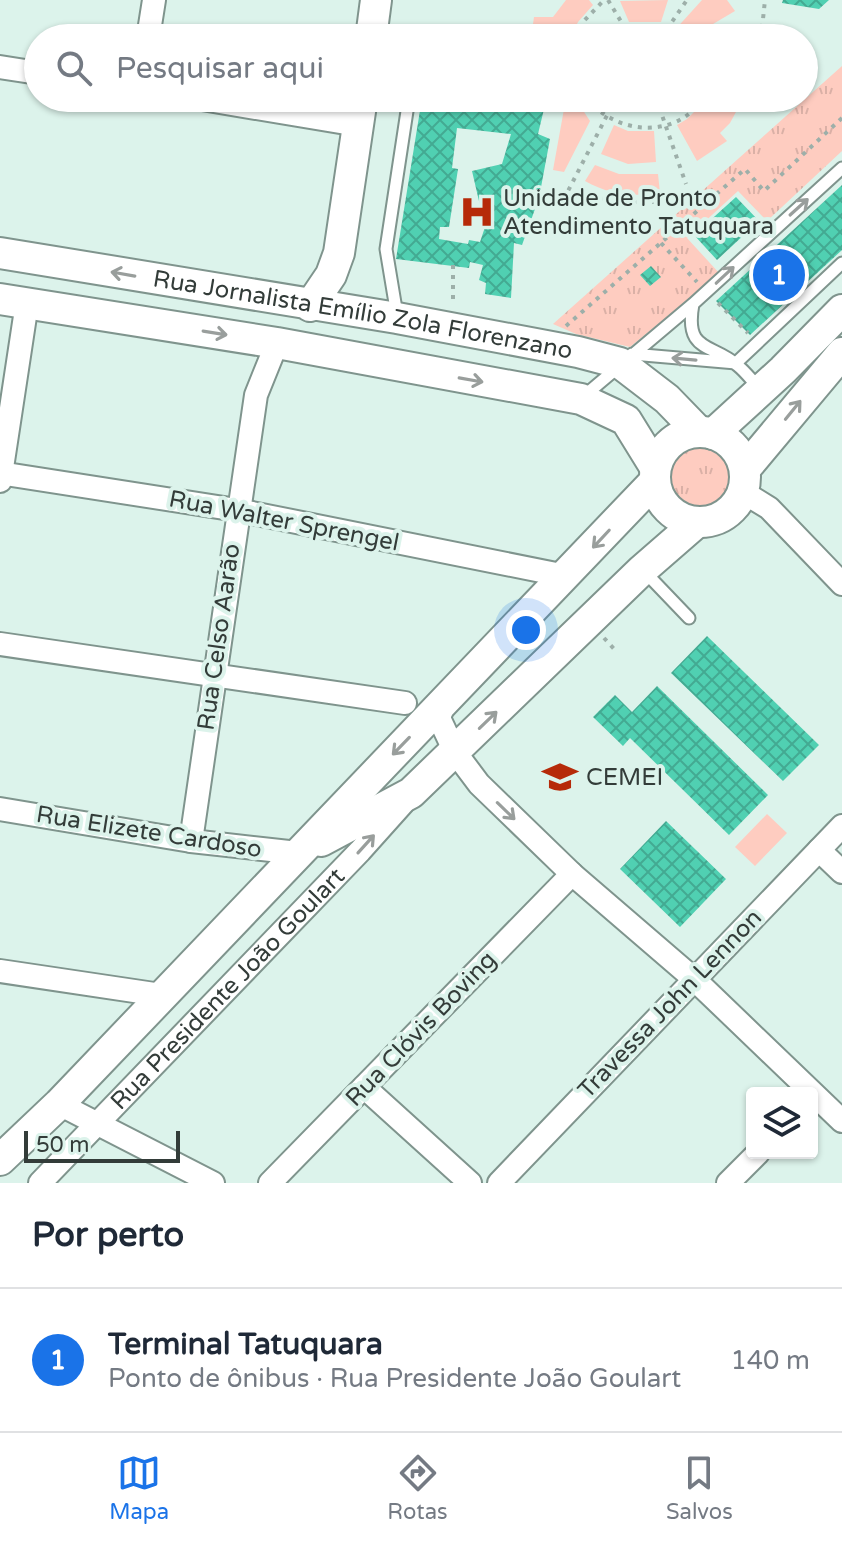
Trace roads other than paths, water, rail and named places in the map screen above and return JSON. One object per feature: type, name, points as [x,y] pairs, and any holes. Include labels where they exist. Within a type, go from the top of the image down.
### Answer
[{"type":"main road","points":[[373,24],[376,0]]},
{"type":"main road","points":[[310,306],[331,275],[339,253],[360,112]]},
{"type":"main road","name":"Rua Jornalista Emílio Zola Florenzano","points":[[0,253],[626,359],[706,433]]},
{"type":"main road","points":[[157,324],[150,309],[150,299],[162,281]]},
{"type":"main road","name":"Rua Jornalista Emílio Zola Florenzano","points":[[14,301],[277,343],[581,399],[626,420],[655,475]]},
{"type":"main road","name":"Rua Presidente João Goulart","points":[[0,1160],[59,1104],[566,576],[655,475],[661,453],[671,442],[684,434],[706,433],[760,389],[842,310]]},
{"type":"main road","name":"Rua Presidente João Goulart","points":[[298,853],[411,793],[642,570],[696,523],[711,522],[736,505],[744,480],[842,353]]},
{"type":"main road","points":[[706,433],[734,447],[744,480]]},
{"type":"main road","points":[[655,475],[659,498],[668,510],[681,519],[696,523]]},
{"type":"street","points":[[150,24],[154,0]]},
{"type":"street","points":[[0,67],[24,71]]},
{"type":"street","points":[[0,476],[14,301]]},
{"type":"street","name":"Rua Celso Aarão","points":[[191,841],[256,395],[277,343]]},
{"type":"street","name":"Rua Walter Sprengel","points":[[0,476],[237,510],[566,576]]},
{"type":"street","points":[[744,480],[842,584]]},
{"type":"street","points":[[0,644],[405,703]]},
{"type":"street","points":[[447,697],[439,711],[439,718],[455,752],[479,784],[572,874],[694,979],[804,1087]]},
{"type":"street","name":"Rua Presidente João Goulart","points":[[40,1183],[349,863],[411,793]]},
{"type":"street","name":"Rua Elizete Cardoso","points":[[0,809],[191,841],[298,853]]},
{"type":"street","name":"Travessa John Lennon","points":[[499,1183],[842,826]]},
{"type":"street","points":[[819,850],[842,872]]},
{"type":"street","name":"Rua Clóvis Boving","points":[[270,1183],[572,874]]},
{"type":"street","points":[[0,971],[161,995]]},
{"type":"street","points":[[364,1087],[470,1183]]},
{"type":"street","points":[[818,1100],[842,1121]]},
{"type":"street","points":[[59,1104],[213,1183]]},
{"type":"street","points":[[728,1183],[752,1159]]},
{"type":"lane","points":[[397,318],[386,249],[407,112]]},
{"type":"lane","points":[[581,399],[693,304],[842,168]]},
{"type":"lane","points":[[626,359],[736,363],[842,263]]},
{"type":"lane","points":[[693,304],[690,318],[694,335],[705,348],[736,363],[760,389]]},
{"type":"lane","points":[[642,570],[689,618]]},
{"type":"place","name":"Unidade de Pronto Atendimento Tatuquara","points":[[477,212]]},
{"type":"place","name":"Terminal Tatuquara","points":[[779,275]]},
{"type":"place","name":"CEMEI","points":[[560,777]]}]
